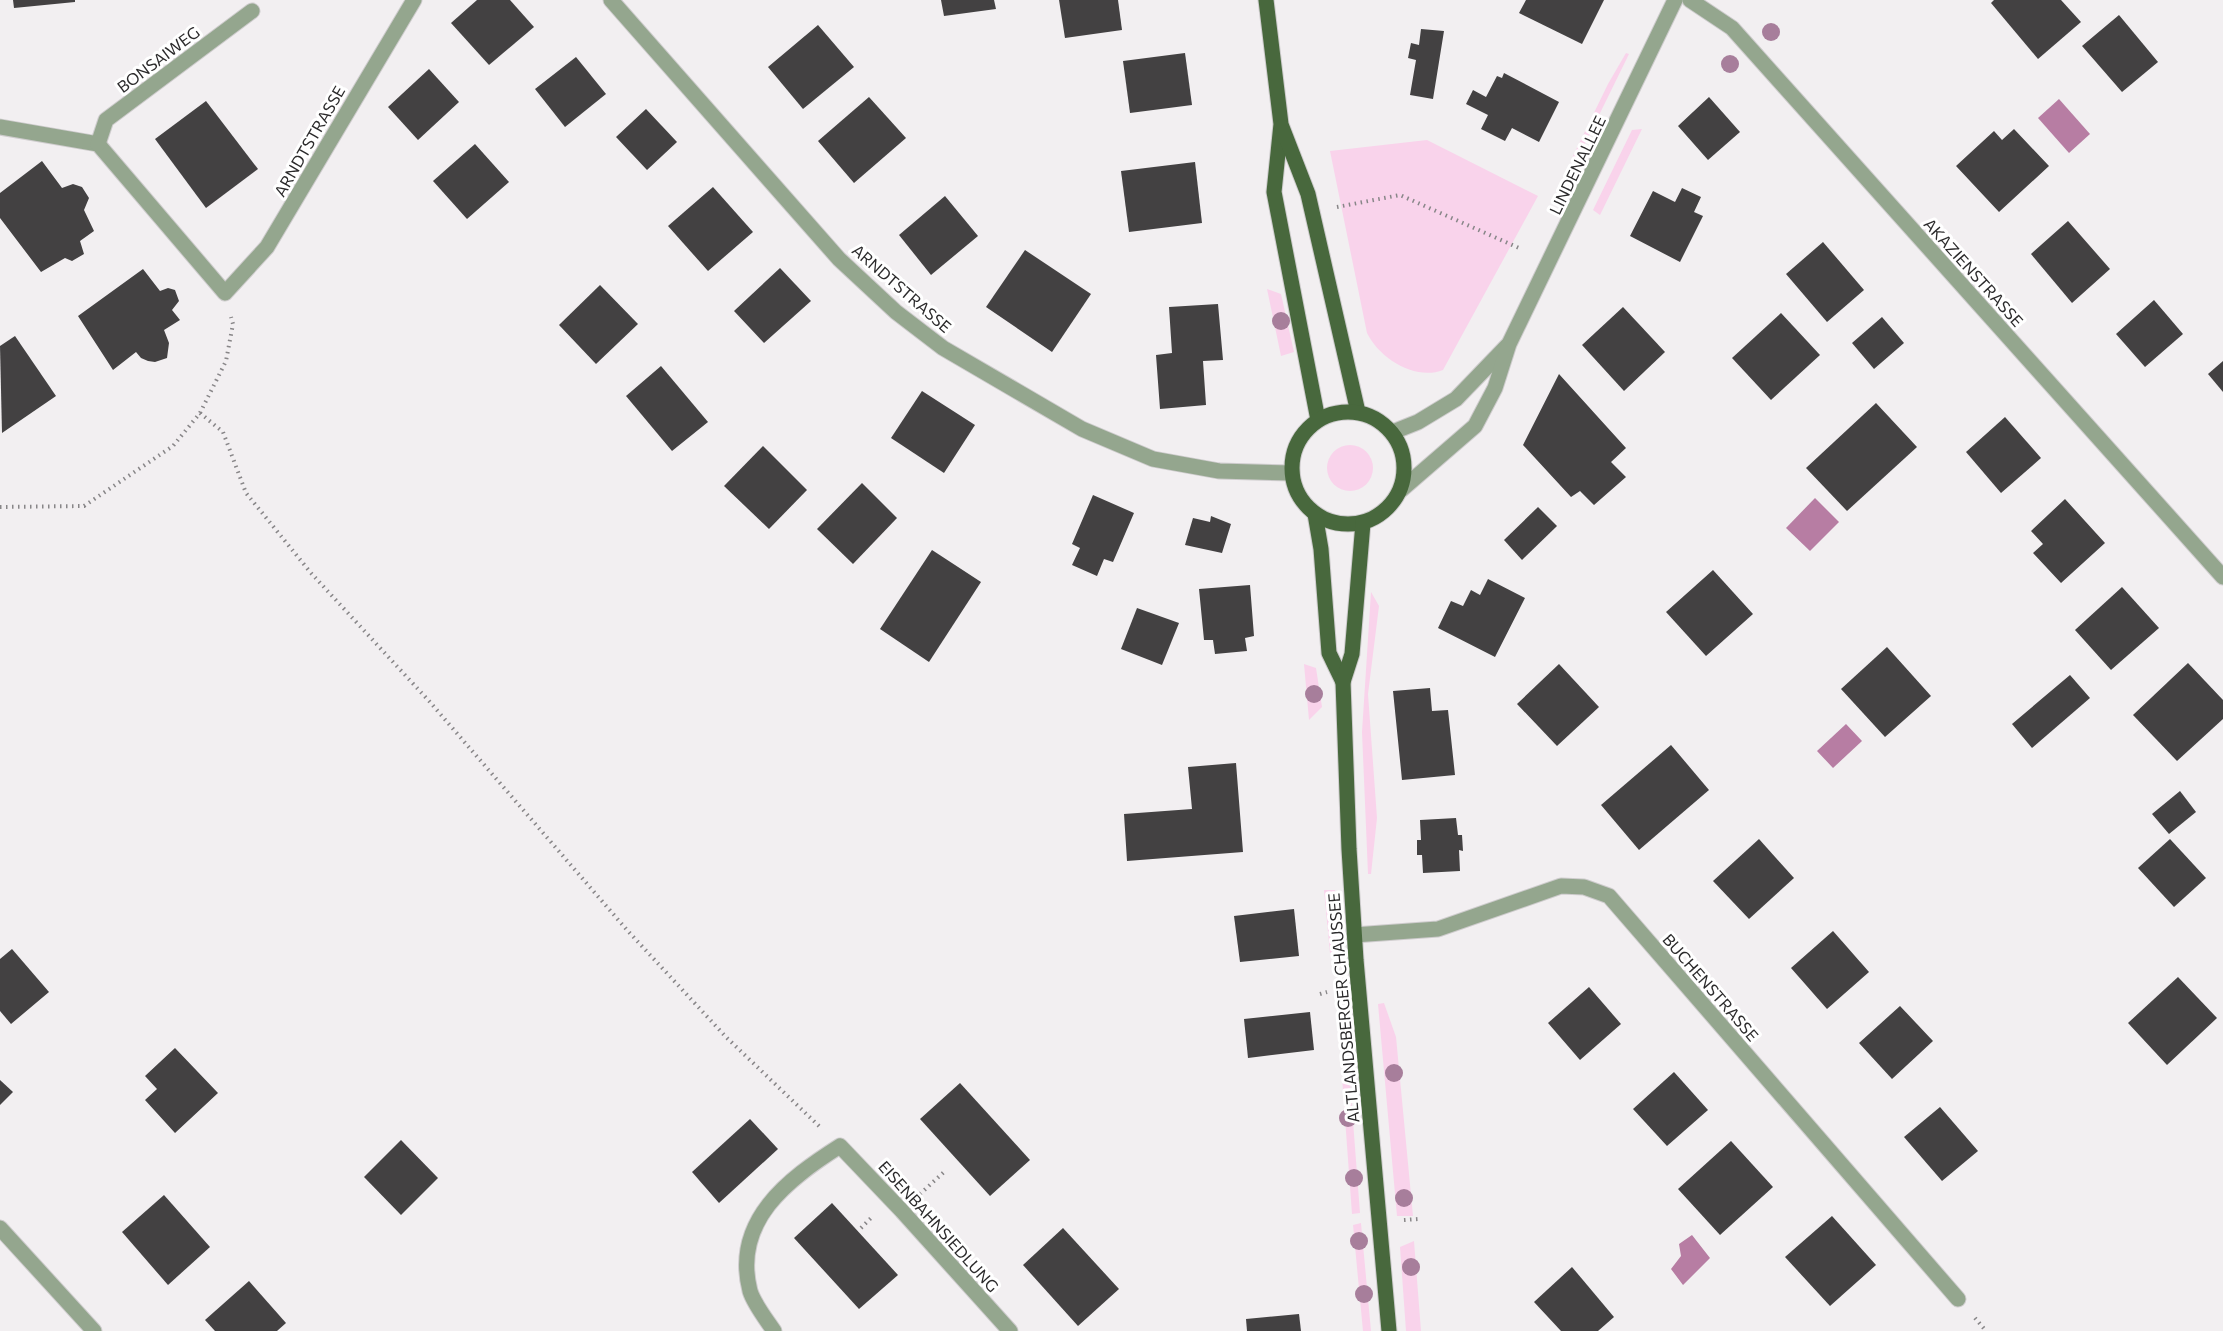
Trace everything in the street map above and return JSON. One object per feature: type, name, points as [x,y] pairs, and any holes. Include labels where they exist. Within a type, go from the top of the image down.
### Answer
[{"type":"main road","points":[[1266,0],[1281,124],[1274,192],[1318,420]]},
{"type":"main road","points":[[1281,124],[1308,194],[1358,412]]},
{"type":"main road","points":[[1292,473],[1292,457],[1297,442],[1318,420],[1337,413],[1358,412],[1383,423],[1393,432],[1405,460],[1401,490],[1392,505],[1379,516],[1363,523],[1346,525],[1330,522],[1316,514]]},
{"type":"main road","name":"ALTLANDSBERGER CHAUSSEE","points":[[1292,473],[1300,496],[1316,514],[1323,568],[1329,652],[1343,682]]},
{"type":"main road","name":"ALTLANDSBERGER CHAUSSEE","points":[[1363,523],[1352,654],[1343,682],[1354,935],[1389,1331]]},
{"type":"street","name":"ARNDTSTRASSE","points":[[225,293],[267,248],[414,0]]},
{"type":"street","name":"ARNDTSTRASSE","points":[[611,0],[839,259],[896,312],[943,348],[1082,429],[1154,459],[1189,468],[1292,473]]},
{"type":"street","name":"LINDENALLEE","points":[[1401,490],[1475,426],[1495,388],[1509,344],[1675,0]]},
{"type":"street","name":"AKAZIENSTRASSE","points":[[1690,0],[1732,28],[2223,577]]},
{"type":"street","name":"BONSAIWEG","points":[[98,144],[106,120],[252,11]]},
{"type":"street","points":[[0,127],[98,144],[225,293]]},
{"type":"street","name":"LINDENALLEE","points":[[1393,432],[1418,422],[1456,399],[1509,344]]},
{"type":"street","name":"BUCHENSTRASSE","points":[[1354,935],[1438,928],[1561,886],[1584,887],[1609,897],[1958,1299]]},
{"type":"street","points":[[774,1331],[751,1292],[746,1255],[759,1216],[782,1186],[840,1146]]},
{"type":"street","name":"EISENBAHNSIEDLUNG","points":[[840,1146],[902,1210],[1010,1331]]},
{"type":"street","points":[[0,1228],[94,1331]]},
{"type":"path","points":[[1336,207],[1400,195],[1519,248]]},
{"type":"path","points":[[0,507],[84,506],[173,447],[200,413],[225,361],[232,324],[225,293]]},
{"type":"path","points":[[200,413],[223,432],[246,493],[311,573],[429,701],[627,930],[726,1036],[840,1146]]},
{"type":"path","points":[[1320,994],[1327,992]]},
{"type":"shaded area","points":[[1626,53],[1629,54],[1578,158],[1572,158],[1608,84]]},
{"type":"shaded area","points":[[2059,99],[2090,134],[2069,153],[2038,118]]},
{"type":"shaded area","points":[[1642,129],[1600,215],[1593,210],[1632,130]]},
{"type":"shaded area","points":[[1427,140],[1538,196],[1443,370],[1432,373],[1410,370],[1389,359],[1367,333],[1330,151]]},
{"type":"shaded area","points":[[1267,289],[1281,294],[1294,352],[1281,356]]},
{"type":"shaded area","points":[[1350,445],[1359,446],[1367,451],[1372,459],[1372,477],[1367,485],[1359,490],[1350,491],[1341,490],[1333,485],[1328,477],[1327,468],[1328,459],[1333,451],[1341,446]]},
{"type":"shaded area","points":[[1815,498],[1839,522],[1810,551],[1786,528]]},
{"type":"shaded area","points":[[1371,592],[1379,606],[1368,694],[1377,818],[1371,874],[1368,874],[1362,732]]},
{"type":"shaded area","points":[[1304,664],[1316,668],[1322,707],[1309,720]]},
{"type":"shaded area","points":[[1846,724],[1862,741],[1833,768],[1817,751]]},
{"type":"shaded area","points":[[1324,890],[1335,890],[1338,947],[1330,953]]},
{"type":"shaded area","points":[[1384,1003],[1396,1037],[1413,1216],[1397,1216],[1378,1004]]},
{"type":"shaded area","points":[[1342,1077],[1350,1082],[1360,1213],[1352,1214]]},
{"type":"shaded area","points":[[1361,1223],[1371,1331],[1363,1331],[1353,1225]]},
{"type":"shaded area","points":[[1692,1235],[1710,1258],[1683,1285],[1671,1269],[1681,1256],[1679,1244]]},
{"type":"shaded area","points":[[1414,1241],[1421,1331],[1406,1331],[1400,1247]]},
{"type":"building","points":[[13,0],[75,0],[75,2],[14,8]]},
{"type":"building","points":[[477,0],[510,0],[534,27],[489,65],[451,23]]},
{"type":"building","points":[[941,0],[994,0],[996,9],[944,16]]},
{"type":"building","points":[[1059,0],[1118,0],[1122,30],[1065,38]]},
{"type":"building","points":[[1526,0],[1604,0],[1582,44],[1519,13]]},
{"type":"building","points":[[1994,0],[2061,0],[2081,22],[2038,59],[1991,3]]},
{"type":"building","points":[[2119,15],[2158,62],[2122,92],[2082,46]]},
{"type":"building","points":[[818,25],[854,67],[803,109],[768,67]]},
{"type":"building","points":[[1421,29],[1444,31],[1433,99],[1410,95],[1416,60],[1408,58],[1411,43],[1419,45]]},
{"type":"building","points":[[1185,53],[1192,105],[1130,113],[1123,61]]},
{"type":"building","points":[[576,57],[606,94],[565,127],[535,89]]},
{"type":"building","points":[[429,69],[459,102],[418,140],[388,107]]},
{"type":"building","points":[[1504,73],[1559,102],[1539,142],[1512,128],[1505,141],[1481,129],[1488,115],[1466,104],[1473,90],[1486,97],[1497,76],[1502,78]]},
{"type":"building","points":[[869,97],[906,138],[854,183],[818,141]]},
{"type":"building","points":[[1709,97],[1740,132],[1708,160],[1678,126]]},
{"type":"building","points":[[206,101],[258,169],[206,208],[155,139]]},
{"type":"building","points":[[646,109],[677,142],[647,170],[616,137]]},
{"type":"building","points":[[2014,129],[2049,166],[1999,212],[1956,166],[1994,131],[2002,140]]},
{"type":"building","points":[[475,144],[509,182],[467,219],[433,181]]},
{"type":"building","points":[[42,161],[62,188],[73,184],[82,187],[89,198],[84,210],[94,231],[80,241],[84,254],[72,261],[65,258],[41,272],[0,218],[0,193]]},
{"type":"building","points":[[1195,162],[1202,223],[1129,232],[1121,171]]},
{"type":"building","points":[[713,187],[753,232],[708,271],[668,226]]},
{"type":"building","points":[[1682,188],[1701,197],[1694,212],[1703,216],[1680,262],[1630,236],[1653,191],[1675,202]]},
{"type":"building","points":[[945,196],[978,236],[931,275],[899,235]]},
{"type":"building","points":[[2068,221],[2110,269],[2072,303],[2031,254]]},
{"type":"building","points":[[1823,242],[1864,290],[1827,322],[1786,274]]},
{"type":"building","points":[[1025,250],[1091,294],[1052,352],[986,307]]},
{"type":"building","points":[[780,268],[811,301],[764,343],[734,311]]},
{"type":"building","points":[[143,269],[160,291],[168,288],[175,290],[179,301],[172,310],[180,320],[164,330],[169,343],[167,358],[155,362],[148,361],[136,352],[113,370],[78,316]]},
{"type":"building","points":[[600,285],[638,324],[596,364],[559,325]]},
{"type":"building","points":[[2154,300],[2183,334],[2145,367],[2116,334]]},
{"type":"building","points":[[1218,304],[1223,360],[1203,361],[1206,405],[1160,409],[1156,355],[1172,353],[1169,307]]},
{"type":"building","points":[[1623,307],[1665,352],[1624,391],[1582,345]]},
{"type":"building","points":[[1781,313],[1820,355],[1771,400],[1732,358]]},
{"type":"building","points":[[1882,317],[1904,343],[1874,369],[1852,343]]},
{"type":"building","points":[[15,336],[56,396],[2,433],[0,346]]},
{"type":"building","points":[[2223,361],[2223,392],[2208,374]]},
{"type":"building","points":[[661,366],[708,422],[672,451],[626,396]]},
{"type":"building","points":[[1559,374],[1626,448],[1611,462],[1626,477],[1594,505],[1580,491],[1571,497],[1523,445]]},
{"type":"building","points":[[922,391],[975,425],[944,473],[891,438]]},
{"type":"building","points":[[1876,403],[1917,447],[1847,511],[1806,468]]},
{"type":"building","points":[[2005,417],[2041,458],[2001,493],[1966,452]]},
{"type":"building","points":[[763,446],[807,490],[769,529],[724,486]]},
{"type":"building","points":[[862,483],[897,518],[853,564],[817,529]]},
{"type":"building","points":[[1093,495],[1134,513],[1113,562],[1104,559],[1097,576],[1072,565],[1080,548],[1072,544]]},
{"type":"building","points":[[2065,499],[2105,543],[2061,583],[2033,553],[2043,544],[2031,531]]},
{"type":"building","points":[[1538,507],[1557,526],[1522,560],[1504,540]]},
{"type":"building","points":[[1211,516],[1231,524],[1222,553],[1185,545],[1193,518],[1210,522]]},
{"type":"building","points":[[932,550],[981,582],[929,662],[880,629]]},
{"type":"building","points":[[1713,570],[1753,614],[1706,656],[1666,612]]},
{"type":"building","points":[[1488,579],[1525,598],[1495,657],[1438,628],[1451,601],[1463,606],[1471,590],[1480,595]]},
{"type":"building","points":[[1250,585],[1254,636],[1245,638],[1247,651],[1215,654],[1213,640],[1204,640],[1199,589]]},
{"type":"building","points":[[2122,587],[2159,628],[2111,670],[2075,630]]},
{"type":"building","points":[[1137,608],[1179,623],[1162,665],[1121,649]]},
{"type":"building","points":[[1887,647],[1931,696],[1885,737],[1841,689]]},
{"type":"building","points":[[2188,663],[2223,700],[2223,719],[2177,761],[2133,715]]},
{"type":"building","points":[[1559,664],[1599,707],[1557,746],[1517,704]]},
{"type":"building","points":[[2070,675],[2090,698],[2032,748],[2012,724]]},
{"type":"building","points":[[1430,688],[1432,711],[1448,710],[1455,775],[1402,780],[1393,691]]},
{"type":"building","points":[[1671,745],[1709,790],[1639,850],[1601,805]]},
{"type":"building","points":[[1236,763],[1243,852],[1127,861],[1124,814],[1192,809],[1188,767]]},
{"type":"building","points":[[2180,791],[2196,812],[2169,834],[2152,814]]},
{"type":"building","points":[[1456,818],[1458,835],[1462,835],[1463,851],[1459,850],[1460,871],[1423,873],[1422,855],[1417,855],[1417,840],[1421,840],[1420,820]]},
{"type":"building","points":[[1759,839],[1794,878],[1749,919],[1713,881]]},
{"type":"building","points":[[2170,839],[2206,878],[2174,907],[2138,868]]},
{"type":"building","points":[[1294,909],[1299,956],[1240,962],[1234,916]]},
{"type":"building","points":[[1833,931],[1869,972],[1827,1009],[1791,968]]},
{"type":"building","points":[[12,949],[49,992],[11,1024],[0,1011],[0,959]]},
{"type":"building","points":[[2178,977],[2217,1018],[2167,1065],[2128,1023]]},
{"type":"building","points":[[1589,987],[1621,1024],[1580,1060],[1548,1023]]},
{"type":"building","points":[[1900,1006],[1933,1041],[1892,1079],[1859,1043]]},
{"type":"building","points":[[1310,1012],[1314,1050],[1248,1058],[1244,1019]]},
{"type":"building","points":[[175,1048],[218,1093],[175,1133],[145,1100],[157,1089],[145,1076]]},
{"type":"building","points":[[1674,1072],[1708,1110],[1667,1146],[1633,1109]]},
{"type":"building","points":[[0,1080],[13,1092],[0,1105]]},
{"type":"building","points":[[960,1083],[1030,1160],[990,1196],[920,1119]]},
{"type":"building","points":[[1940,1107],[1978,1151],[1942,1181],[1904,1137]]},
{"type":"building","points":[[750,1119],[778,1149],[719,1203],[692,1172]]},
{"type":"building","points":[[401,1140],[438,1178],[401,1215],[364,1177]]},
{"type":"building","points":[[1731,1141],[1773,1187],[1720,1235],[1678,1189]]},
{"type":"building","points":[[164,1195],[210,1247],[168,1285],[122,1232]]},
{"type":"building","points":[[832,1203],[898,1275],[859,1309],[794,1238]]},
{"type":"building","points":[[1832,1216],[1876,1265],[1830,1306],[1785,1257]]},
{"type":"building","points":[[1063,1228],[1119,1289],[1078,1326],[1023,1265]]},
{"type":"building","points":[[1572,1267],[1614,1317],[1598,1331],[1561,1331],[1534,1302]]},
{"type":"building","points":[[249,1281],[286,1323],[277,1331],[215,1331],[205,1320]]},
{"type":"building","points":[[1299,1314],[1301,1331],[1247,1331],[1246,1319]]}]
